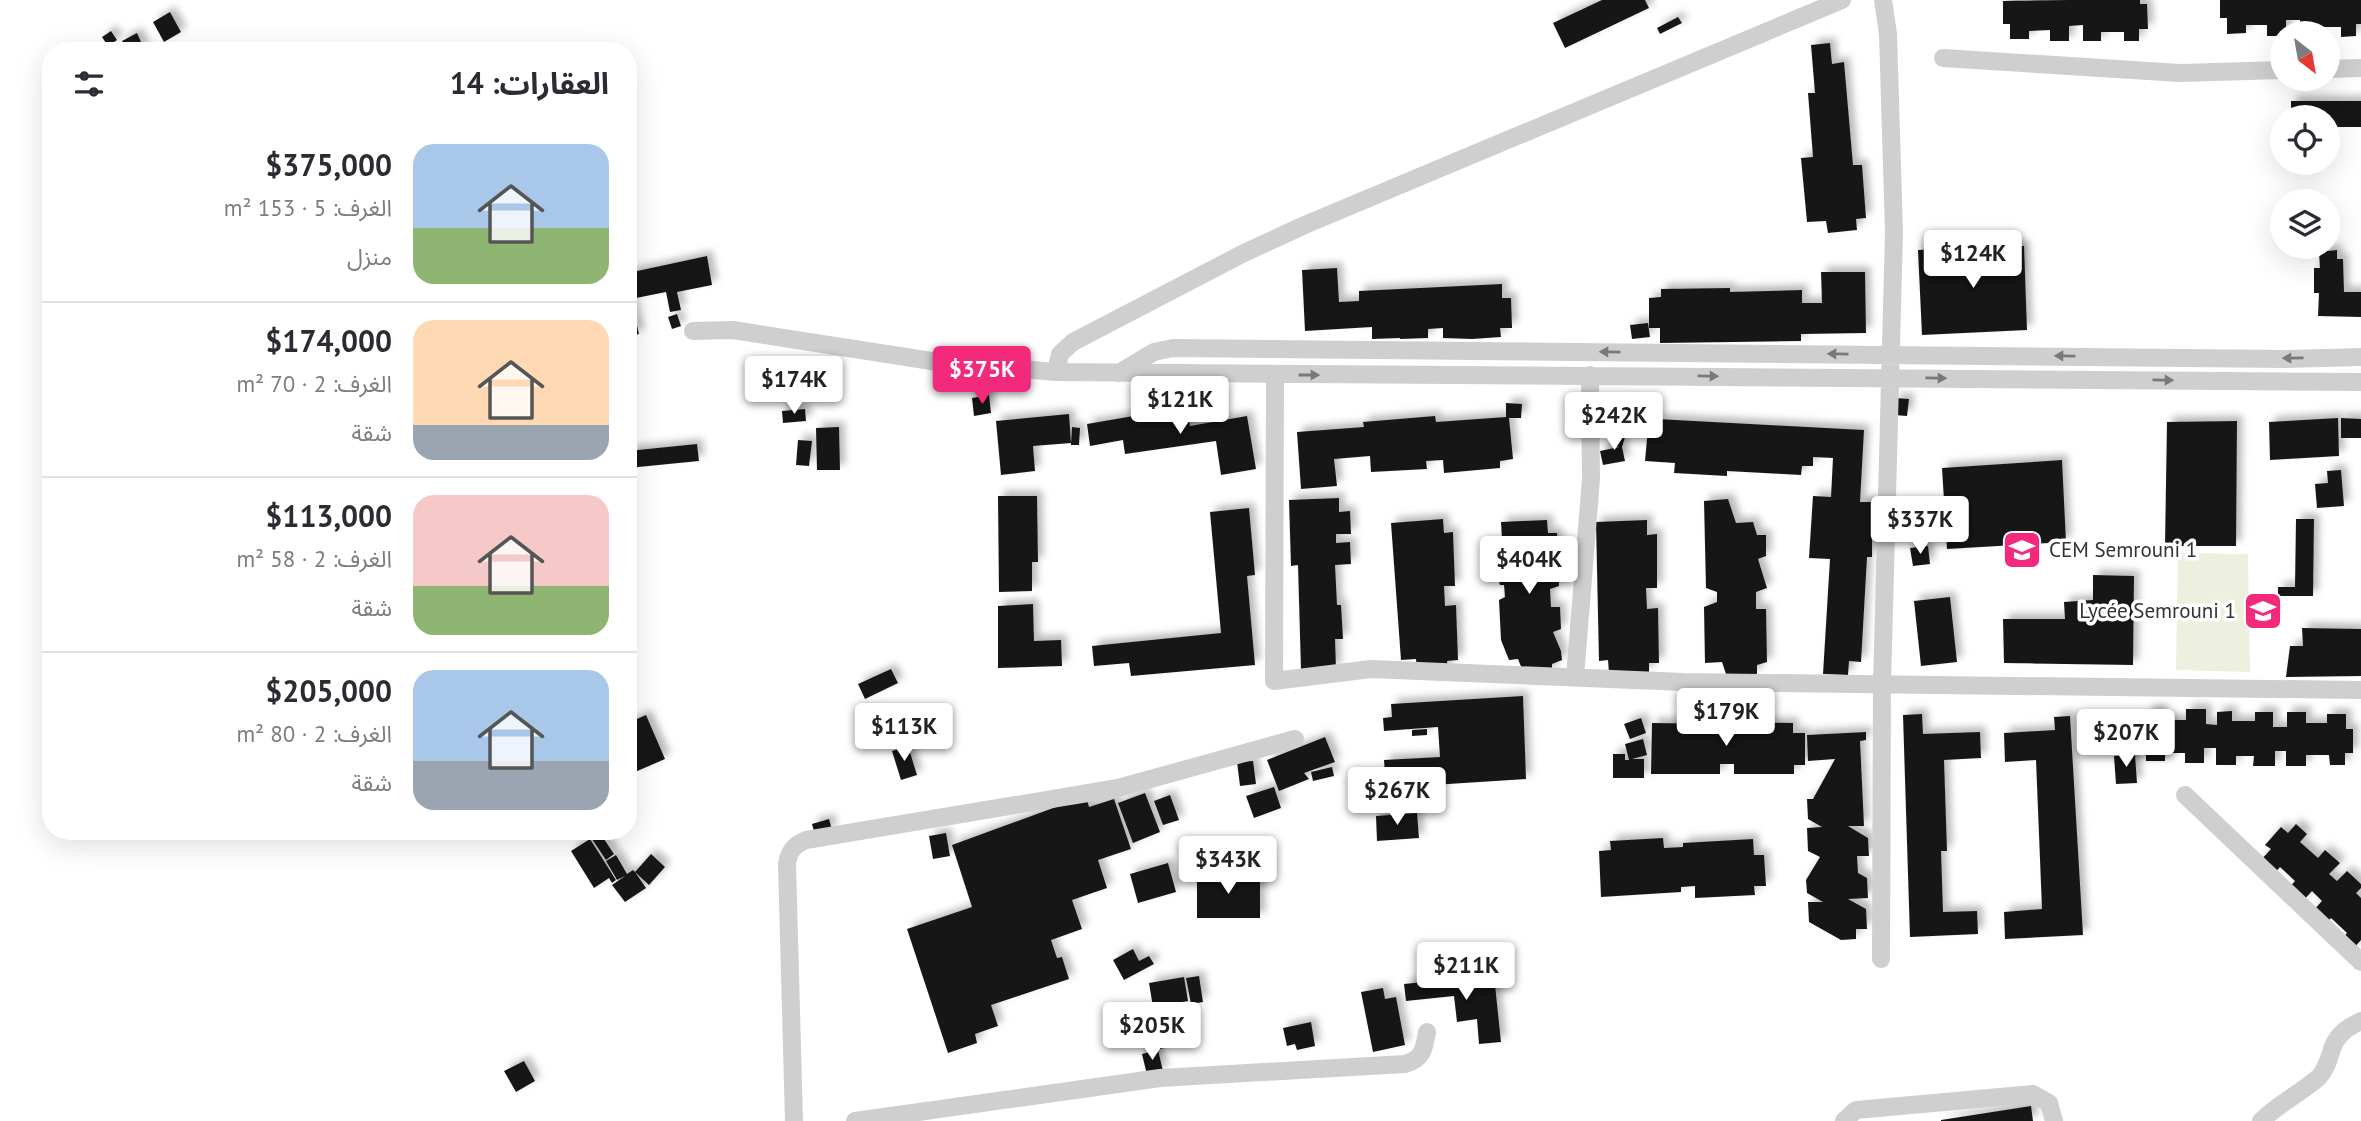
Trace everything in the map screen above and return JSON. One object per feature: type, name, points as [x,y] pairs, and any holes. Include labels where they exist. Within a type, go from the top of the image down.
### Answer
[{"type":"street","points":[[1056,372],[1060,354],[1073,342],[1244,253],[1307,224],[1842,0]]},
{"type":"street","points":[[1881,959],[1882,684],[1892,377],[1893,219],[1888,34],[1883,0]]},
{"type":"street","points":[[1943,58],[2180,73],[2270,70]]},
{"type":"street","points":[[2340,69],[2361,68]]},
{"type":"street","points":[[693,331],[733,330],[938,362],[1056,372],[2361,382]]},
{"type":"street","points":[[1119,373],[1146,356],[1172,348],[2286,359],[2361,357]]},
{"type":"street","points":[[1275,375],[1274,681],[1371,669],[1683,682],[2361,690]]},
{"type":"street","points":[[1575,677],[1591,479],[1590,375]]},
{"type":"street","points":[[793,1121],[787,864],[788,856],[797,844],[806,840],[1118,788],[1295,739]]},
{"type":"street","points":[[2185,795],[2361,962]]},
{"type":"street","points":[[2261,1121],[2280,1104],[2318,1078],[2340,1035],[2361,1021]]},
{"type":"street","points":[[855,1121],[1160,1078],[1405,1064],[1413,1062],[1424,1052],[1427,1032]]},
{"type":"street","points":[[1844,1121],[1856,1110],[2033,1094],[2049,1103],[2054,1121]]},
{"type":"green space","points":[[2178,553],[2248,554],[2250,672],[2176,670]]},
{"type":"building","points":[[1602,0],[1645,0],[1649,8],[1565,48],[1553,23]]},
{"type":"building","points":[[2140,0],[2140,4],[2147,4],[2148,29],[2139,29],[2139,41],[2124,41],[2124,32],[2101,32],[2101,41],[2083,41],[2083,25],[2069,26],[2069,41],[2050,41],[2050,30],[2029,31],[2029,39],[2010,39],[2010,24],[2003,24],[2003,1]]},
{"type":"building","points":[[2220,0],[2361,0],[2361,24],[2356,24],[2356,36],[2341,37],[2340,21],[2300,20],[2270,21],[2270,36],[2267,36],[2267,25],[2246,25],[2246,33],[2227,34],[2227,18],[2220,18]]},
{"type":"building","points":[[170,12],[181,32],[164,42],[153,22]]},
{"type":"building","points":[[1678,17],[1682,23],[1660,34],[1657,28]]},
{"type":"building","points":[[111,31],[117,40],[105,42],[102,37]]},
{"type":"building","points":[[137,33],[141,42],[122,42]]},
{"type":"building","points":[[1830,43],[1832,64],[1844,62],[1853,165],[1862,165],[1866,218],[1856,219],[1857,230],[1828,233],[1826,221],[1807,222],[1801,158],[1813,157],[1808,93],[1815,93],[1811,45]]},
{"type":"building","points":[[2291,101],[2361,101],[2361,127],[2340,127],[2340,105],[2291,105]]},
{"type":"building","points":[[2024,246],[2027,330],[1922,335],[1918,250]]},
{"type":"building","points":[[707,256],[712,285],[677,292],[681,310],[670,312],[666,292],[637,298],[637,271]]},
{"type":"building","points":[[2319,259],[2343,259],[2344,292],[2361,292],[2361,317],[2318,316],[2319,293],[2314,293],[2314,268],[2320,268]]},
{"type":"building","points":[[1337,268],[1339,302],[1359,301],[1359,291],[1502,284],[1502,298],[1511,298],[1512,328],[1500,328],[1501,337],[1472,339],[1443,338],[1443,328],[1428,329],[1428,338],[1400,339],[1372,339],[1372,327],[1305,331],[1302,270]]},
{"type":"building","points":[[1821,272],[1865,272],[1866,333],[1801,334],[1801,341],[1660,343],[1660,328],[1649,328],[1649,298],[1661,297],[1661,289],[1730,288],[1730,292],[1802,290],[1802,303],[1822,303]]},
{"type":"building","points":[[677,314],[681,326],[672,329],[668,317]]},
{"type":"building","points":[[1648,323],[1650,337],[1632,339],[1630,325]]},
{"type":"building","points":[[989,395],[991,413],[974,416],[972,398]]},
{"type":"building","points":[[1895,398],[1909,399],[1907,416],[1894,415]]},
{"type":"building","points":[[1506,403],[1522,404],[1521,418],[1509,418],[1513,459],[1500,461],[1500,468],[1444,473],[1443,460],[1426,461],[1427,469],[1371,472],[1370,456],[1334,459],[1337,486],[1301,489],[1297,432],[1364,427],[1363,422],[1435,416],[1436,422],[1506,417]]},
{"type":"building","points":[[1186,407],[1190,426],[1247,416],[1256,469],[1221,475],[1216,441],[1125,454],[1123,440],[1090,446],[1087,424]]},
{"type":"building","points":[[805,409],[806,421],[783,423],[782,411]]},
{"type":"building","points":[[1069,414],[1071,443],[1033,446],[1035,471],[1001,475],[996,421]]},
{"type":"building","points":[[2338,418],[2339,456],[2270,460],[2269,422]]},
{"type":"building","points":[[2341,418],[2361,419],[2361,438],[2341,438]]},
{"type":"building","points":[[1657,419],[1864,430],[1860,502],[1872,502],[1872,557],[1867,557],[1861,662],[1849,661],[1848,675],[1823,674],[1830,559],[1809,558],[1813,496],[1831,497],[1833,458],[1813,457],[1813,466],[1802,466],[1801,475],[1727,471],[1727,476],[1674,473],[1675,463],[1645,461],[1648,428],[1657,429]]},
{"type":"building","points":[[2237,421],[2236,546],[2165,546],[2167,422]]},
{"type":"building","points":[[839,427],[840,470],[817,470],[816,428]]},
{"type":"building","points":[[1072,427],[1080,428],[1079,445],[1071,445]]},
{"type":"building","points":[[1615,434],[1625,437],[1622,447],[1625,461],[1603,465],[1600,451],[1619,447],[1612,445]]},
{"type":"building","points":[[798,440],[812,441],[809,466],[796,465]]},
{"type":"building","points":[[697,444],[699,461],[637,467],[637,450]]},
{"type":"building","points":[[2062,460],[2066,542],[1947,549],[1942,468]]},
{"type":"building","points":[[2341,470],[2344,506],[2317,508],[2315,484],[2328,483],[2327,471]]},
{"type":"building","points":[[998,496],[1037,496],[1038,562],[1032,562],[1032,591],[999,592]]},
{"type":"building","points":[[1339,498],[1339,512],[1350,511],[1351,534],[1336,534],[1336,543],[1350,542],[1351,564],[1335,565],[1337,605],[1341,605],[1343,639],[1335,639],[1336,669],[1301,670],[1298,565],[1291,566],[1289,500]]},
{"type":"building","points":[[1728,499],[1736,523],[1753,522],[1757,535],[1766,535],[1766,556],[1758,559],[1767,588],[1756,592],[1756,609],[1766,609],[1767,662],[1757,665],[1757,674],[1726,674],[1722,662],[1705,663],[1704,607],[1717,602],[1717,592],[1706,588],[1704,501]]},
{"type":"building","points":[[1249,508],[1255,575],[1247,576],[1255,665],[1131,676],[1129,663],[1094,666],[1092,646],[1221,633],[1210,512]]},
{"type":"building","points":[[1443,519],[1444,533],[1453,532],[1455,586],[1444,586],[1445,606],[1456,605],[1458,660],[1447,661],[1448,670],[1417,672],[1416,659],[1401,660],[1391,523]]},
{"type":"building","points":[[2296,519],[2314,519],[2313,596],[2278,596],[2278,587],[2295,587]]},
{"type":"building","points":[[1547,520],[1548,533],[1557,533],[1558,553],[1544,559],[1546,565],[1558,564],[1559,586],[1550,589],[1551,607],[1560,607],[1561,629],[1553,632],[1562,660],[1552,664],[1552,672],[1524,674],[1518,659],[1509,660],[1501,640],[1499,600],[1505,597],[1504,585],[1500,585],[1497,576],[1496,561],[1503,558],[1501,522]]},
{"type":"building","points":[[1647,520],[1647,535],[1657,534],[1657,588],[1646,588],[1647,609],[1658,608],[1659,663],[1649,663],[1649,672],[1609,673],[1608,660],[1599,661],[1596,522]]},
{"type":"building","points":[[1928,546],[1930,564],[1913,566],[1910,548]]},
{"type":"building","points":[[2093,575],[2134,576],[2133,665],[2004,663],[2003,619],[2065,619],[2064,602],[2093,600]]},
{"type":"building","points":[[1950,597],[1957,662],[1921,666],[1914,601]]},
{"type":"building","points":[[1033,604],[1034,641],[1061,640],[1062,666],[998,668],[998,606]]},
{"type":"building","points":[[2302,628],[2361,629],[2361,676],[2286,677],[2290,646],[2303,646]]},
{"type":"building","points":[[891,669],[898,683],[865,699],[858,684]]},
{"type":"building","points":[[1523,696],[1526,779],[1386,788],[1384,760],[1440,757],[1438,727],[1384,731],[1383,718],[1392,717],[1391,704]]},
{"type":"building","points":[[2186,709],[2206,709],[2206,724],[2217,725],[2217,712],[2232,711],[2232,721],[2255,721],[2255,712],[2273,712],[2273,727],[2287,727],[2287,712],[2306,712],[2306,723],[2327,723],[2327,714],[2346,714],[2346,729],[2353,729],[2353,753],[2345,753],[2345,765],[2330,765],[2329,755],[2306,755],[2306,766],[2286,766],[2286,751],[2275,751],[2275,766],[2253,766],[2254,756],[2236,756],[2236,765],[2216,765],[2216,748],[2204,748],[2204,763],[2185,763],[2185,753],[2165,753],[2165,761],[2146,761],[2146,746],[2139,746],[2139,722],[2147,722],[2147,710],[2162,710],[2162,720],[2186,720]]},
{"type":"building","points":[[1922,714],[1923,734],[1980,732],[1981,758],[1944,760],[1947,851],[1941,851],[1943,912],[1977,911],[1978,934],[1910,937],[1903,715]]},
{"type":"building","points":[[646,715],[665,759],[637,771],[637,719]]},
{"type":"building","points":[[2070,716],[2083,935],[2005,939],[2004,912],[2042,909],[2036,760],[2005,762],[2004,733],[2055,730],[2054,717]]},
{"type":"building","points":[[1641,718],[1646,733],[1630,739],[1624,724]]},
{"type":"building","points":[[1652,723],[1793,723],[1793,733],[1805,733],[1805,765],[1794,765],[1794,774],[1734,774],[1734,764],[1720,764],[1720,774],[1651,774]]},
{"type":"building","points":[[1427,729],[1427,735],[1412,736],[1412,730]]},
{"type":"building","points":[[1866,732],[1866,740],[1860,741],[1864,826],[1848,826],[1868,838],[1869,856],[1857,856],[1858,873],[1867,878],[1868,898],[1848,899],[1866,909],[1867,929],[1856,929],[1856,939],[1841,940],[1809,922],[1808,902],[1823,902],[1807,893],[1806,880],[1820,857],[1808,851],[1807,828],[1822,827],[1808,819],[1807,799],[1813,799],[1835,759],[1808,761],[1807,735]]},
{"type":"building","points":[[1325,737],[1335,762],[1304,773],[1309,779],[1279,791],[1267,760]]},
{"type":"building","points":[[1643,739],[1647,755],[1632,759],[1644,759],[1644,778],[1613,778],[1613,754],[1625,754],[1625,760],[1629,760],[1625,744]]},
{"type":"building","points":[[908,746],[917,775],[901,780],[892,751]]},
{"type":"building","points":[[2135,755],[2137,783],[2116,784],[2114,756]]},
{"type":"building","points":[[1253,761],[1256,784],[1240,786],[1237,762]]},
{"type":"building","points":[[1332,767],[1334,776],[1313,781],[1311,772]]},
{"type":"building","points":[[1274,787],[1281,808],[1254,818],[1246,796]]},
{"type":"building","points":[[1145,793],[1160,832],[1133,843],[1118,803]]},
{"type":"building","points":[[1170,795],[1179,820],[1163,825],[1154,801]]},
{"type":"building","points":[[1086,796],[1089,807],[1114,799],[1131,849],[1098,860],[1107,888],[1072,900],[1082,929],[1051,940],[1057,958],[1062,957],[1069,979],[991,1005],[998,1026],[975,1034],[977,1043],[948,1053],[907,929],[972,907],[952,845]]},
{"type":"building","points":[[1417,813],[1419,838],[1377,841],[1376,816]]},
{"type":"building","points":[[829,819],[832,830],[815,835],[812,824]]},
{"type":"building","points":[[2296,824],[2307,834],[2300,842],[2318,858],[2325,850],[2340,863],[2329,874],[2337,881],[2347,871],[2361,884],[2356,893],[2361,898],[2361,940],[2352,950],[2341,940],[2347,933],[2331,918],[2325,924],[2312,912],[2322,901],[2312,891],[2302,902],[2288,889],[2295,881],[2280,867],[2274,874],[2260,861],[2271,849],[2265,845],[2281,827],[2288,833]]},
{"type":"building","points":[[946,833],[950,856],[933,859],[929,836]]},
{"type":"building","points":[[1663,838],[1664,848],[1683,847],[1683,843],[1753,839],[1754,855],[1764,855],[1766,886],[1754,886],[1755,895],[1695,898],[1695,886],[1681,887],[1681,892],[1601,897],[1599,851],[1611,850],[1610,841]]},
{"type":"building","points":[[591,840],[616,880],[612,883],[609,878],[594,888],[571,851]]},
{"type":"building","points":[[593,840],[605,840],[614,854],[606,860]]},
{"type":"building","points":[[651,854],[665,867],[649,885],[635,872]]},
{"type":"building","points":[[616,855],[627,874],[633,870],[646,888],[625,902],[612,885],[625,876],[617,880],[606,861]]},
{"type":"building","points":[[1168,863],[1176,892],[1138,903],[1130,874]]},
{"type":"building","points":[[1197,874],[1260,874],[1260,918],[1197,918]]},
{"type":"building","points":[[1133,949],[1139,961],[1149,956],[1154,964],[1124,980],[1113,960]]},
{"type":"building","points":[[1494,975],[1501,1042],[1479,1044],[1477,1019],[1457,1022],[1454,996],[1406,1001],[1404,984]]},
{"type":"building","points":[[1199,976],[1203,1002],[1191,1004],[1186,978]]},
{"type":"building","points":[[1184,977],[1188,1001],[1153,1007],[1149,983]]},
{"type":"building","points":[[1383,988],[1385,999],[1396,997],[1405,1045],[1373,1052],[1361,992]]},
{"type":"building","points":[[1186,1017],[1192,1041],[1160,1049],[1154,1025]]},
{"type":"building","points":[[1311,1022],[1315,1046],[1297,1050],[1295,1044],[1287,1046],[1283,1028]]},
{"type":"building","points":[[1158,1050],[1163,1071],[1147,1075],[1142,1054]]},
{"type":"building","points":[[524,1061],[535,1081],[516,1092],[504,1071]]},
{"type":"building","points":[[2031,1106],[2033,1121],[1941,1121],[1941,1120]]},
{"type":"place","name":"CEM Semrouni 1","points":[[2022,550]]},
{"type":"place","name":"Lycée Semrouni 1","points":[[2263,611]]}]
